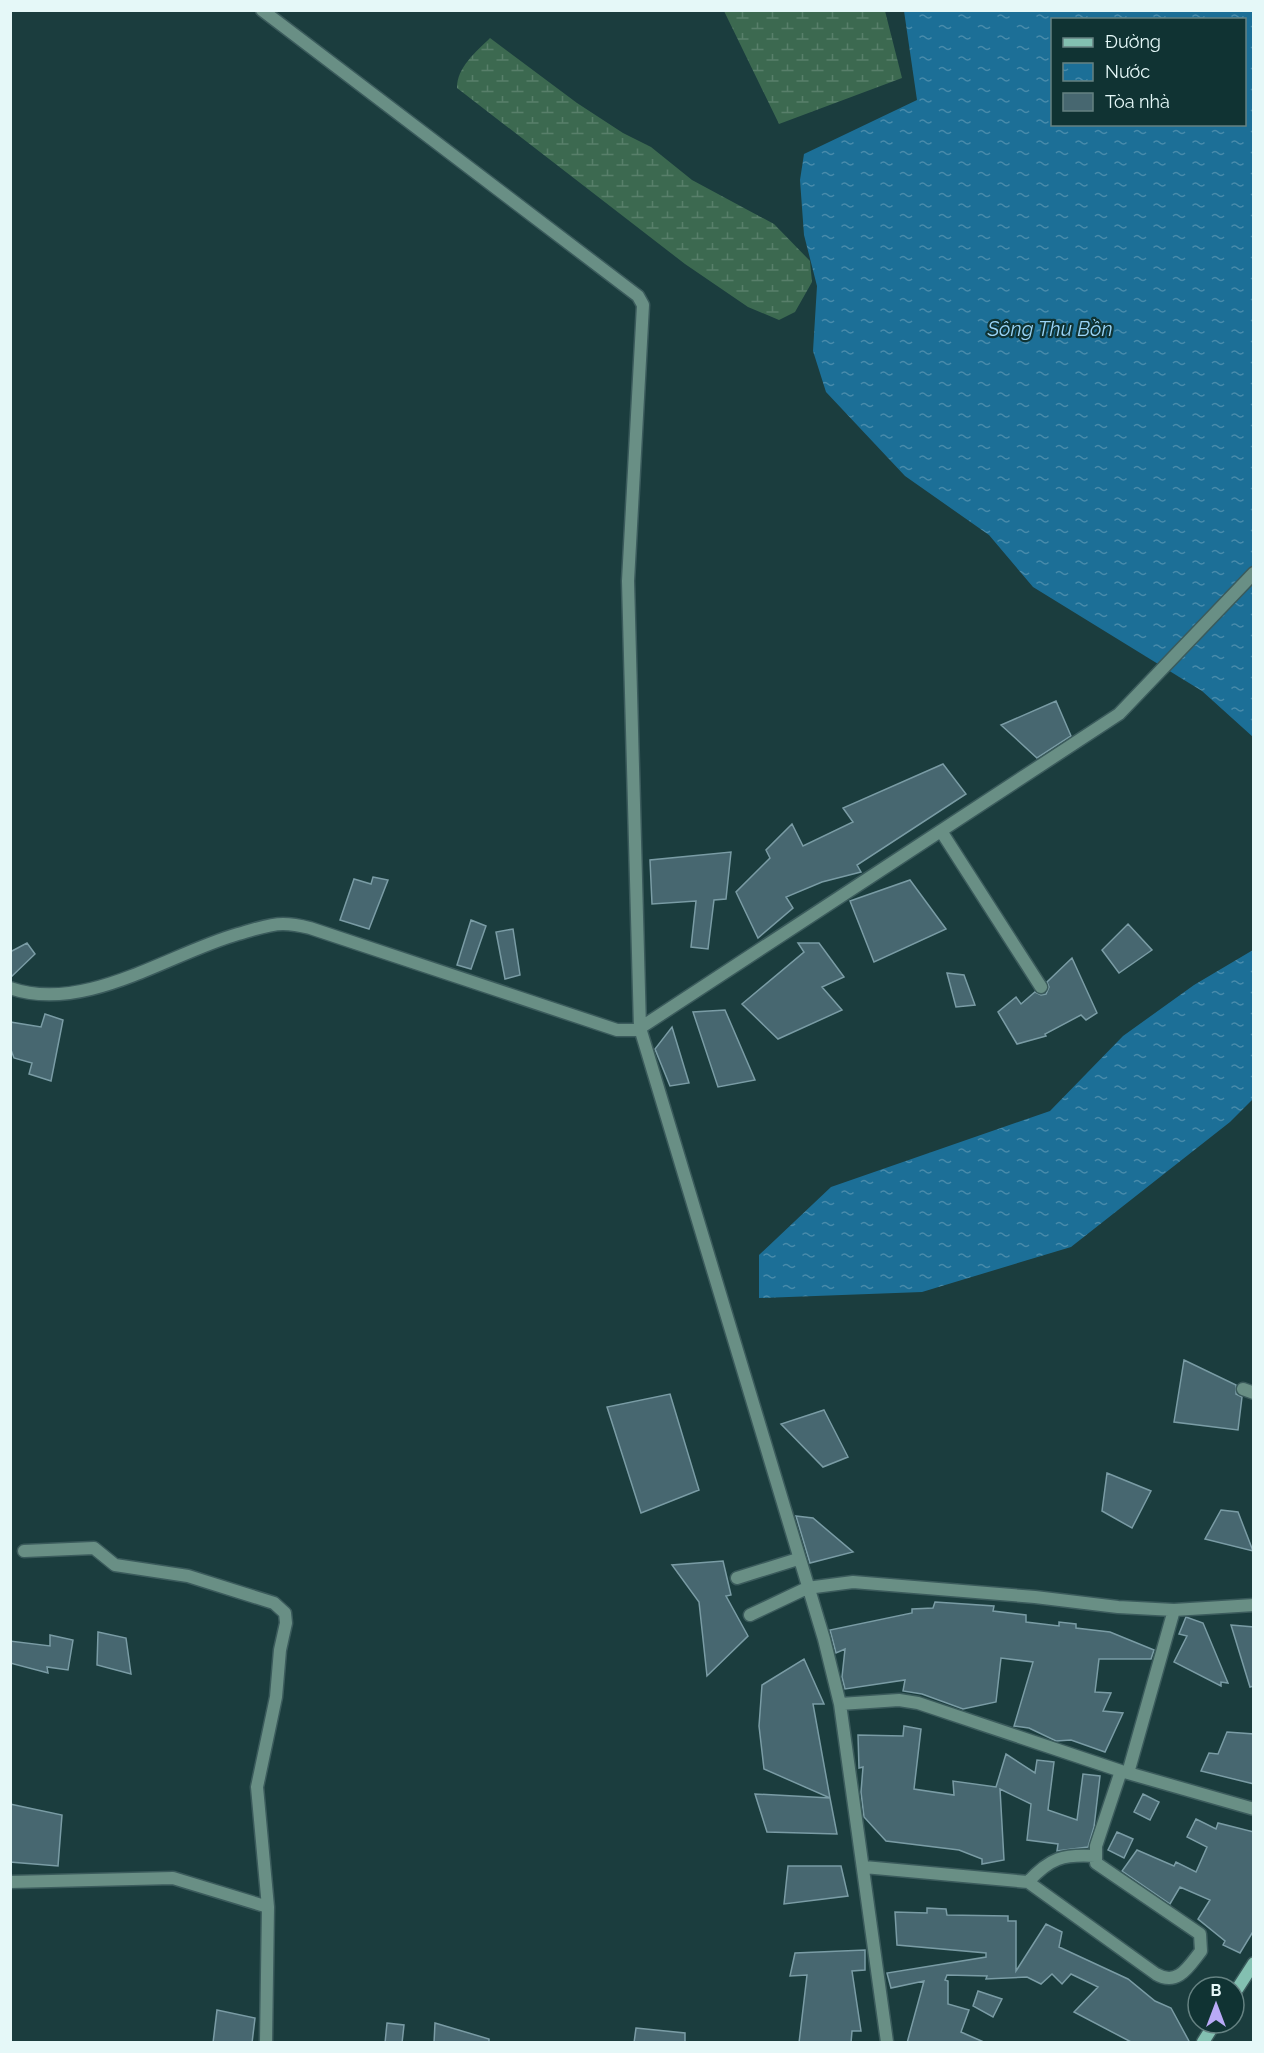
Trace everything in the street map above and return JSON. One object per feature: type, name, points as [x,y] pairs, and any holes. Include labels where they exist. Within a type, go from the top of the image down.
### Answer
[{"type":"street","points":[[262,10],[638,296],[643,305],[628,581],[640,1028],[798,1559],[824,1639],[840,1704],[887,2043]]},
{"type":"street","points":[[10,988],[24,992],[57,995],[80,992],[116,981],[205,944],[262,927],[284,924],[310,928],[617,1030],[640,1028],[1119,714],[1254,573]]},
{"type":"street","points":[[941,831],[1041,987]]},
{"type":"street","points":[[24,1551],[94,1548],[114,1564],[123,1567],[188,1576],[274,1603],[282,1609],[286,1623],[280,1650],[276,1696],[257,1787],[268,1907],[266,2043]]},
{"type":"street","points":[[737,1578],[798,1559]]},
{"type":"street","points":[[750,1615],[807,1588],[853,1582],[1174,1610],[1254,1605]]},
{"type":"street","points":[[864,1867],[1028,1882],[1156,1974],[1168,1979],[1182,1975],[1202,1951],[1200,1934],[1100,1868],[1095,1856],[1124,1772],[1174,1610]]},
{"type":"street","points":[[840,1704],[899,1700],[918,1703],[1124,1772],[1254,1809]]},
{"type":"street","points":[[1028,1882],[1044,1865],[1058,1858],[1095,1856]]},
{"type":"street","points":[[10,1882],[173,1878],[268,1907]]},
{"type":"green space","points":[[724,11],[885,11],[902,78],[779,124]]},
{"type":"green space","points":[[490,38],[577,103],[623,133],[651,147],[692,180],[774,224],[810,261],[812,282],[795,312],[779,320],[748,307],[685,264],[457,88],[460,73],[473,54]]},
{"type":"water","name":"Sông Thu Bồn","points":[[904,11],[1253,11],[1253,737],[1202,691],[1033,587],[989,535],[905,476],[826,392],[813,351],[817,286],[804,235],[800,180],[804,154],[917,100]]},
{"type":"water","points":[[1253,950],[1253,1099],[1230,1122],[1071,1247],[922,1292],[759,1298],[759,1255],[831,1187],[1050,1111],[1123,1036],[1194,985]]},
{"type":"building","points":[[1056,701],[1071,736],[1037,758],[1001,725]]},
{"type":"building","points":[[943,764],[966,794],[857,865],[861,872],[822,882],[786,897],[793,908],[758,938],[736,892],[770,858],[766,850],[792,824],[803,846],[853,822],[843,808]]},
{"type":"building","points":[[731,852],[726,899],[714,900],[708,949],[691,947],[696,901],[652,904],[650,860]]},
{"type":"building","points":[[373,877],[388,880],[369,929],[340,920],[354,879],[371,884]]},
{"type":"building","points":[[910,880],[946,929],[874,962],[850,901]]},
{"type":"building","points":[[471,920],[486,926],[471,969],[457,965]]},
{"type":"building","points":[[1128,924],[1152,950],[1119,973],[1102,950]]},
{"type":"building","points":[[513,929],[520,975],[505,979],[496,932]]},
{"type":"building","points":[[27,943],[35,954],[10,978],[10,952]]},
{"type":"building","points":[[798,943],[819,943],[844,977],[822,987],[842,1010],[778,1039],[742,1004],[804,952]]},
{"type":"building","points":[[1072,958],[1097,1013],[1086,1020],[1081,1015],[1045,1034],[1046,1036],[1017,1044],[998,1012],[1016,997],[1021,1004],[1035,992],[1041,995],[1046,994],[1049,987],[1047,982]]},
{"type":"building","points":[[947,973],[964,975],[975,1005],[956,1007]]},
{"type":"building","points":[[725,1010],[755,1080],[718,1087],[693,1012]]},
{"type":"building","points":[[45,1014],[63,1020],[51,1081],[29,1074],[32,1063],[14,1058],[10,1047],[10,1022],[41,1027]]},
{"type":"building","points":[[672,1027],[689,1083],[670,1086],[655,1049]]},
{"type":"building","points":[[1184,1360],[1236,1385],[1236,1394],[1242,1397],[1238,1430],[1174,1422]]},
{"type":"building","points":[[670,1394],[699,1490],[641,1513],[607,1407]]},
{"type":"building","points":[[824,1410],[848,1457],[823,1467],[781,1424]]},
{"type":"building","points":[[1107,1473],[1151,1491],[1132,1528],[1102,1511]]},
{"type":"building","points":[[1221,1510],[1238,1512],[1253,1551],[1205,1539]]},
{"type":"building","points":[[796,1516],[813,1518],[853,1552],[810,1563]]},
{"type":"building","points":[[723,1561],[731,1595],[726,1596],[748,1636],[707,1676],[699,1602],[672,1565]]},
{"type":"building","points":[[935,1602],[994,1606],[993,1611],[1026,1615],[1026,1622],[1059,1626],[1059,1622],[1076,1624],[1076,1628],[1110,1632],[1154,1650],[1151,1659],[1099,1659],[1095,1692],[1111,1693],[1103,1711],[1123,1713],[1105,1752],[1071,1740],[1056,1741],[1029,1728],[1014,1726],[1033,1662],[1001,1658],[996,1702],[963,1709],[922,1694],[903,1691],[905,1680],[845,1689],[842,1677],[845,1649],[836,1653],[830,1630],[912,1613],[912,1609],[933,1608]]},
{"type":"building","points":[[1186,1617],[1203,1623],[1228,1683],[1221,1682],[1221,1686],[1174,1662],[1187,1636],[1179,1634]]},
{"type":"building","points":[[1231,1625],[1254,1627],[1254,1686],[1250,1687]]},
{"type":"building","points":[[98,1632],[126,1638],[131,1674],[97,1665]]},
{"type":"building","points":[[50,1635],[73,1640],[68,1670],[47,1667],[48,1673],[10,1663],[10,1641],[50,1646]]},
{"type":"building","points":[[804,1659],[824,1704],[813,1704],[830,1798],[764,1769],[759,1726],[762,1685]]},
{"type":"building","points":[[904,1726],[921,1729],[914,1789],[954,1795],[953,1781],[996,1787],[1006,1754],[1035,1773],[1037,1760],[1054,1762],[1048,1810],[1077,1820],[1083,1774],[1100,1776],[1094,1827],[1088,1847],[1057,1851],[1058,1844],[1027,1840],[1031,1804],[1000,1789],[1004,1860],[982,1864],[982,1859],[959,1850],[886,1841],[864,1817],[861,1792],[863,1767],[859,1768],[858,1735],[903,1736]]},
{"type":"building","points":[[1227,1732],[1254,1734],[1254,1784],[1201,1771],[1209,1753],[1218,1754]]},
{"type":"building","points":[[755,1794],[830,1798],[837,1834],[767,1832]]},
{"type":"building","points":[[1143,1794],[1159,1802],[1150,1820],[1134,1812]]},
{"type":"building","points":[[10,1804],[62,1815],[58,1866],[10,1862]]},
{"type":"building","points":[[1196,1819],[1216,1829],[1218,1823],[1254,1832],[1254,1930],[1240,1953],[1223,1945],[1225,1941],[1198,1919],[1210,1900],[1180,1887],[1170,1904],[1122,1871],[1137,1850],[1174,1866],[1176,1862],[1196,1872],[1207,1847],[1187,1837]]},
{"type":"building","points":[[1117,1832],[1133,1839],[1124,1858],[1108,1850]]},
{"type":"building","points":[[788,1866],[841,1866],[848,1896],[784,1904]]},
{"type":"building","points":[[927,1908],[946,1909],[947,1915],[1008,1916],[1008,1921],[1016,1921],[1016,1971],[1046,1924],[1062,1932],[1059,1947],[1128,1979],[1155,2001],[1171,2008],[1190,2043],[1133,2043],[1074,2012],[1098,1987],[1071,1974],[1062,1984],[1052,1974],[1041,1984],[1027,1977],[986,1979],[987,1976],[947,1975],[945,1980],[948,1981],[948,2004],[969,2010],[961,2032],[986,2043],[907,2043],[924,1981],[891,1988],[887,1973],[986,1957],[986,1953],[897,1945],[895,1912],[927,1913]]},
{"type":"building","points":[[865,1950],[865,1970],[852,1971],[861,2031],[852,2031],[851,2043],[799,2043],[807,1975],[790,1976],[795,1953]]},
{"type":"building","points":[[978,1991],[1002,1999],[993,2017],[973,2006]]},
{"type":"building","points":[[217,2010],[255,2018],[252,2043],[213,2043]]},
{"type":"building","points":[[387,2023],[404,2025],[402,2043],[385,2043]]},
{"type":"building","points":[[435,2023],[489,2039],[489,2043],[434,2043]]},
{"type":"building","points":[[636,2028],[685,2033],[685,2043],[634,2043]]}]
